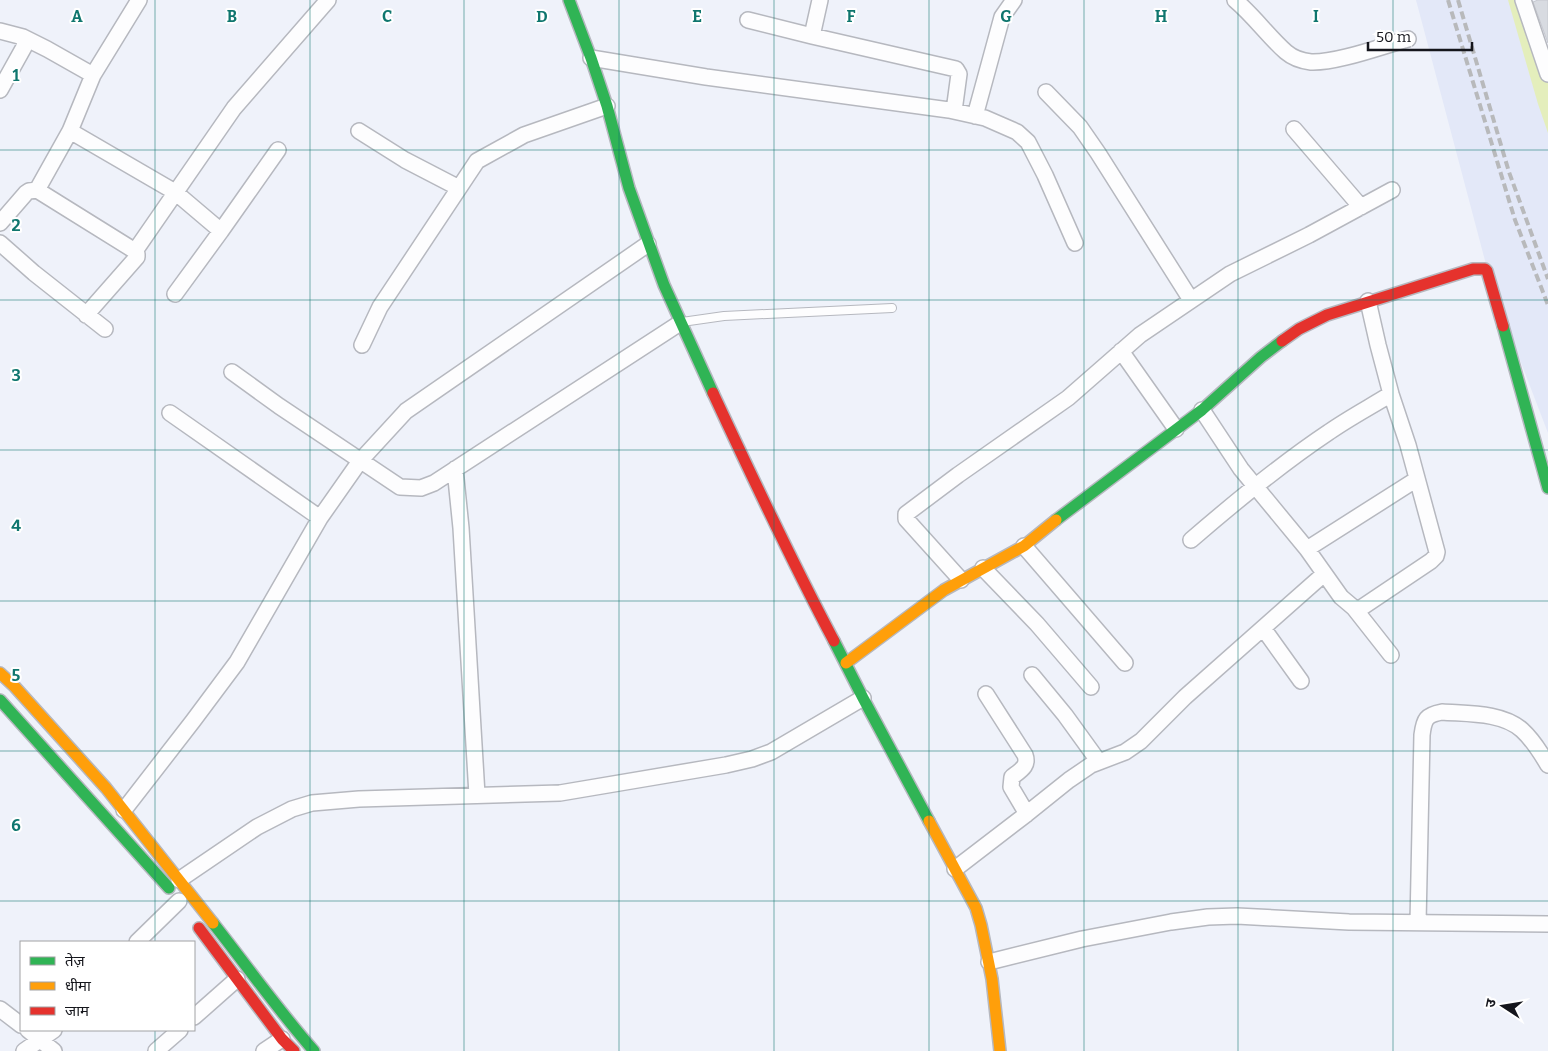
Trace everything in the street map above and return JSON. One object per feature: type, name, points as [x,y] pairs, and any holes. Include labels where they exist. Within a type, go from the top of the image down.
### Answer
[{"type":"street","points":[[37,190],[70,131],[93,75],[139,0]]},
{"type":"street","points":[[134,251],[234,108],[328,0]]},
{"type":"street","points":[[569,0],[607,106],[628,188],[680,323],[760,498],[796,571],[976,908],[984,931],[1000,1051]]},
{"type":"street","points":[[812,36],[820,0]]},
{"type":"street","points":[[975,116],[1002,16],[1014,0]]},
{"type":"street","points":[[1235,0],[1249,12],[1287,53],[1298,60],[1312,62],[1340,58],[1408,39]]},
{"type":"street","points":[[1524,0],[1548,73]]},
{"type":"street","points":[[748,20],[956,69],[960,74],[954,111]]},
{"type":"street","points":[[0,31],[47,49],[93,75]]},
{"type":"street","points":[[1,85],[24,47],[25,39]]},
{"type":"street","points":[[591,58],[706,77],[954,111],[985,118],[1017,132],[1028,142],[1075,243]]},
{"type":"street","points":[[1046,92],[1080,127],[1191,300]]},
{"type":"street","points":[[362,345],[380,307],[477,161],[524,135],[607,106]]},
{"type":"street","points":[[1294,128],[1361,207]]},
{"type":"street","points":[[70,131],[176,192],[221,231]]},
{"type":"street","points":[[359,131],[405,160],[459,188]]},
{"type":"street","points":[[175,294],[278,150]]},
{"type":"street","points":[[0,223],[26,193],[37,190],[137,254],[137,257],[86,314]]},
{"type":"street","points":[[961,580],[906,519],[906,514],[1068,398],[1140,335],[1230,274],[1309,235],[1392,190]]},
{"type":"street","points":[[0,243],[105,330]]},
{"type":"street","points":[[124,810],[237,662],[320,518],[360,460],[406,412],[648,244]]},
{"type":"street","points":[[846,663],[944,590],[1024,546],[1202,410],[1261,357],[1286,338],[1315,321],[1368,301],[1473,269],[1485,269],[1504,326],[1548,488]]},
{"type":"street","points":[[1354,608],[1361,608],[1436,556],[1436,547],[1391,394],[1368,301]]},
{"type":"street","points":[[232,372],[400,487],[421,488],[434,483],[680,323]]},
{"type":"street","points":[[1121,351],[1176,429]]},
{"type":"street","points":[[1191,540],[1230,506],[1329,432],[1391,394]]},
{"type":"street","points":[[1202,410],[1241,469],[1307,549],[1341,597],[1354,608],[1391,656]]},
{"type":"street","points":[[170,413],[320,518]]},
{"type":"street","points":[[455,469],[461,528],[477,795]]},
{"type":"street","points":[[1307,549],[1417,479]]},
{"type":"street","points":[[1024,546],[1125,662]]},
{"type":"street","points":[[983,568],[1037,624],[1092,687]]},
{"type":"street","points":[[955,869],[1068,780],[1091,765],[1125,752],[1141,741],[1185,697],[1324,574]]},
{"type":"street","points":[[1263,628],[1301,681]]},
{"type":"street","points":[[0,673],[15,687],[106,788],[247,966],[282,1014],[314,1051]]},
{"type":"street","points":[[1032,675],[1065,715],[1099,762]]},
{"type":"street","points":[[986,694],[1027,760],[1025,766],[1012,777],[1011,787],[1027,814]]},
{"type":"street","points":[[179,880],[257,827],[292,809],[324,802],[560,793],[717,767],[752,759],[771,752],[863,698]]},
{"type":"street","points":[[0,700],[169,888],[282,1038],[294,1051]]},
{"type":"street","points":[[1418,923],[1422,734],[1427,717],[1442,712],[1500,718],[1521,729],[1548,765]]},
{"type":"street","points":[[138,941],[185,909]]},
{"type":"street","points":[[989,962],[1082,939],[1208,917],[1237,916],[1349,922],[1548,924]]},
{"type":"street","points":[[195,1017],[237,979]]},
{"type":"street","points":[[0,1009],[20,1024]]},
{"type":"street","points":[[29,1031],[54,1051]]},
{"type":"street","points":[[24,1051],[53,1031]]},
{"type":"street","points":[[156,1051],[179,1031]]},
{"type":"street","points":[[264,1051],[282,1038]]},
{"type":"lane","points":[[680,323],[724,316],[892,308]]},
{"type":"shaded area","points":[[1416,0],[1509,0],[1548,129],[1548,433],[1492,287]]},
{"type":"green space","points":[[1508,0],[1527,0],[1548,61],[1548,133],[1538,104]]},
{"type":"building","points":[[1548,0],[1548,43],[1533,2]]},
{"type":"railway","points":[[1448,0],[1515,220],[1548,305]]},
{"type":"railway","points":[[1458,0],[1509,172],[1548,279]]},
{"type":"traffic: fast","points":[[569,0],[591,58],[607,106],[629,188],[664,285],[713,393]]},
{"type":"traffic: fast","points":[[1503,326],[1548,488]]},
{"type":"traffic: fast","points":[[1056,520],[1202,410],[1261,357],[1282,341]]},
{"type":"traffic: fast","points":[[834,641],[929,821]]},
{"type":"traffic: fast","points":[[0,700],[169,888]]},
{"type":"traffic: fast","points":[[213,923],[275,1004],[314,1051]]},
{"type":"traffic: slow","points":[[846,663],[944,590],[1024,546],[1056,520]]},
{"type":"traffic: slow","points":[[0,673],[15,687],[106,788],[213,923]]},
{"type":"traffic: slow","points":[[929,821],[976,908],[992,979],[1000,1051]]},
{"type":"traffic: jam","points":[[1282,341],[1299,329],[1327,315],[1473,269],[1485,269],[1487,271],[1503,326]]},
{"type":"traffic: jam","points":[[713,393],[787,549],[834,641]]},
{"type":"traffic: jam","points":[[199,928],[282,1039],[294,1051]]}]
